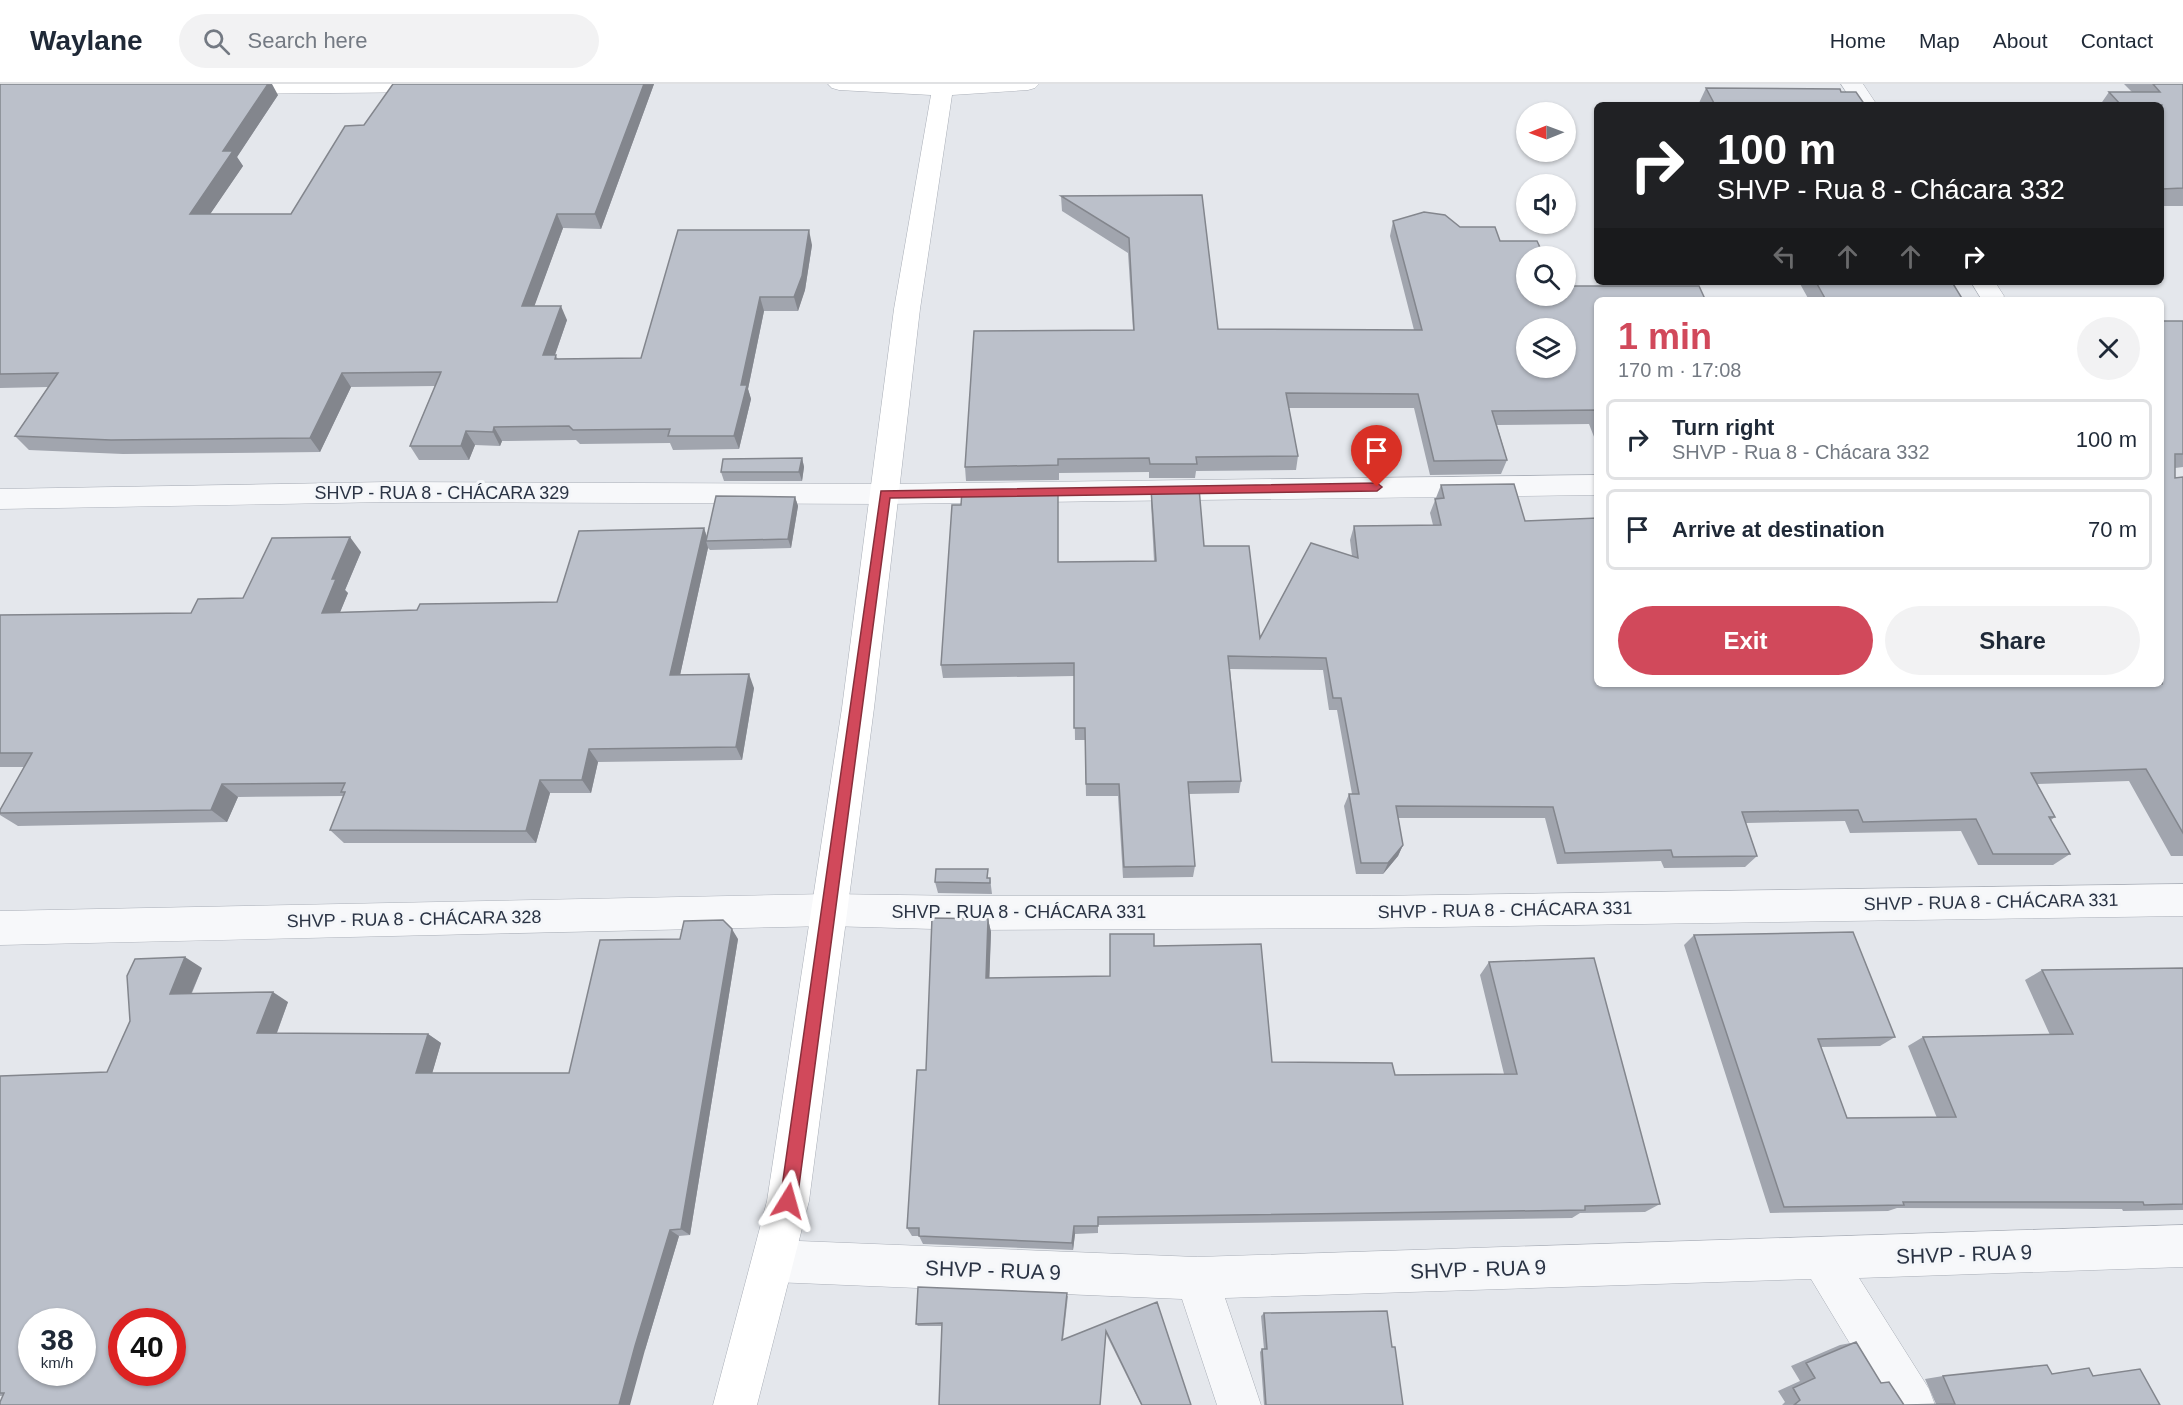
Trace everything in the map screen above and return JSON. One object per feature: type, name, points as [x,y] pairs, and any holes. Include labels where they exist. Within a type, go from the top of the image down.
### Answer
[{"type":"street","points":[[839,84],[943,87],[1028,84]]},
{"type":"street","points":[[1852,84],[1864,102]]},
{"type":"street","points":[[207,88],[452,86]]},
{"type":"street","points":[[735,1405],[788,1201],[885,494],[906,309],[943,87]]},
{"type":"street","name":"SHVP - RUA 8 - CHÁCARA 329","points":[[0,499],[388,492],[885,494],[1594,485]]},
{"type":"street","name":"SHVP - RUA 8 - CHÁCARA 331","points":[[828,910],[969,913],[1371,912],[2183,900]]},
{"type":"street","name":"SHVP - RUA 8 - CHÁCARA 328","points":[[0,928],[828,910]]},
{"type":"street","name":"SHVP - RUA 9","points":[[774,1261],[1197,1278],[2183,1246]]},
{"type":"street","points":[[1822,1258],[1913,1405]]},
{"type":"street","points":[[1197,1278],[1239,1405]]},
{"type":"building","points":[[0,84],[268,84],[223,151],[233,151],[190,214],[291,214],[345,126],[364,125],[393,84],[644,84],[595,214],[557,214],[522,306],[561,306],[543,355],[556,355],[555,359],[641,358],[678,230],[809,230],[802,276],[794,297],[760,297],[741,385],[747,385],[734,436],[668,436],[670,429],[573,430],[569,426],[494,427],[493,432],[466,431],[461,446],[410,446],[441,372],[342,373],[310,438],[111,440],[15,436],[58,373],[0,374]]},
{"type":"building","points":[[2153,84],[2183,84],[2183,188],[2164,189],[2164,102],[2118,102],[2109,92],[2160,92]]},
{"type":"building","points":[[1706,88],[1840,89],[1841,92],[1856,92],[1863,102],[1713,102]]},
{"type":"building","points":[[1202,195],[1218,329],[1422,330],[1393,221],[1424,212],[1445,215],[1460,227],[1495,227],[1500,241],[1537,241],[1539,246],[1516,246],[1516,306],[1576,306],[1576,286],[1699,286],[1704,297],[1594,297],[1594,410],[1492,411],[1507,460],[1434,461],[1418,394],[1286,393],[1298,456],[1196,457],[1197,464],[1150,464],[1149,458],[1058,459],[1058,465],[965,467],[974,331],[1134,330],[1129,238],[1061,196]]},
{"type":"building","points":[[1818,285],[1954,285],[1961,297],[1824,297]]},
{"type":"building","points":[[2164,321],[2183,321],[2183,454],[2175,454],[2175,478],[2183,477],[2183,833],[2146,769],[2031,773],[2055,817],[2049,817],[2070,854],[1993,854],[1976,819],[1863,822],[1858,810],[1742,812],[1757,856],[1673,857],[1671,850],[1565,853],[1553,807],[1396,806],[1403,845],[1388,863],[1361,863],[1349,794],[1359,794],[1341,698],[1333,698],[1326,658],[1228,656],[1241,781],[1188,782],[1195,866],[1124,867],[1119,784],[1086,784],[1085,728],[1074,728],[1074,663],[941,665],[952,505],[961,505],[962,491],[1058,490],[1058,562],[1156,561],[1151,489],[1199,488],[1204,546],[1249,546],[1260,638],[1311,543],[1358,558],[1354,526],[1441,525],[1435,499],[1444,498],[1441,485],[1514,484],[1525,521],[1594,518],[1594,687],[2164,687]]},
{"type":"building","points":[[802,458],[799,472],[721,472],[723,459]]},
{"type":"building","points":[[716,496],[795,497],[788,539],[706,541]]},
{"type":"building","points":[[704,528],[670,675],[749,674],[736,747],[589,749],[582,780],[540,780],[526,831],[330,830],[345,792],[341,792],[345,783],[222,784],[211,810],[0,813],[32,753],[0,753],[0,615],[191,613],[198,599],[243,598],[272,538],[350,537],[332,579],[336,579],[322,613],[417,610],[420,604],[557,602],[579,531]]},
{"type":"building","points":[[936,869],[988,869],[987,878],[990,878],[990,883],[935,882]]},
{"type":"building","points":[[932,918],[988,919],[986,978],[1110,976],[1110,934],[1154,934],[1154,946],[1261,944],[1272,1062],[1392,1063],[1395,1075],[1517,1074],[1489,962],[1594,958],[1660,1204],[1585,1206],[1585,1210],[1098,1217],[1098,1226],[1074,1226],[1072,1243],[919,1236],[919,1228],[907,1228],[917,1070],[926,1070]]},
{"type":"building","points":[[723,920],[732,929],[681,1229],[670,1230],[619,1405],[0,1405],[4,1393],[0,1393],[0,1076],[107,1072],[130,1021],[127,976],[135,959],[185,957],[170,994],[273,992],[257,1033],[428,1034],[416,1073],[569,1073],[600,940],[680,939],[684,921]]},
{"type":"building","points":[[1853,932],[1895,1037],[1818,1039],[1847,1118],[1956,1117],[1923,1037],[2073,1034],[2042,970],[2183,968],[2183,1204],[1903,1202],[1904,1205],[1784,1207],[1694,935]]},
{"type":"building","points":[[918,1287],[1067,1293],[1062,1340],[1157,1302],[1191,1405],[1142,1405],[1106,1331],[1100,1405],[939,1405],[942,1323],[916,1324]]},
{"type":"building","points":[[1387,1311],[1392,1347],[1395,1347],[1403,1405],[1266,1405],[1262,1349],[1267,1349],[1264,1313]]},
{"type":"building","points":[[1856,1342],[1881,1383],[1889,1382],[1904,1405],[1794,1405],[1800,1400],[1793,1388],[1815,1378],[1806,1363]]},
{"type":"building","points":[[2047,1365],[2052,1374],[2089,1368],[2093,1376],[2140,1369],[2160,1405],[1904,1405],[1955,1404],[1943,1376]]},
{"type":"route","points":[[788,1201],[858,708],[885,494],[1377,487]]}]
